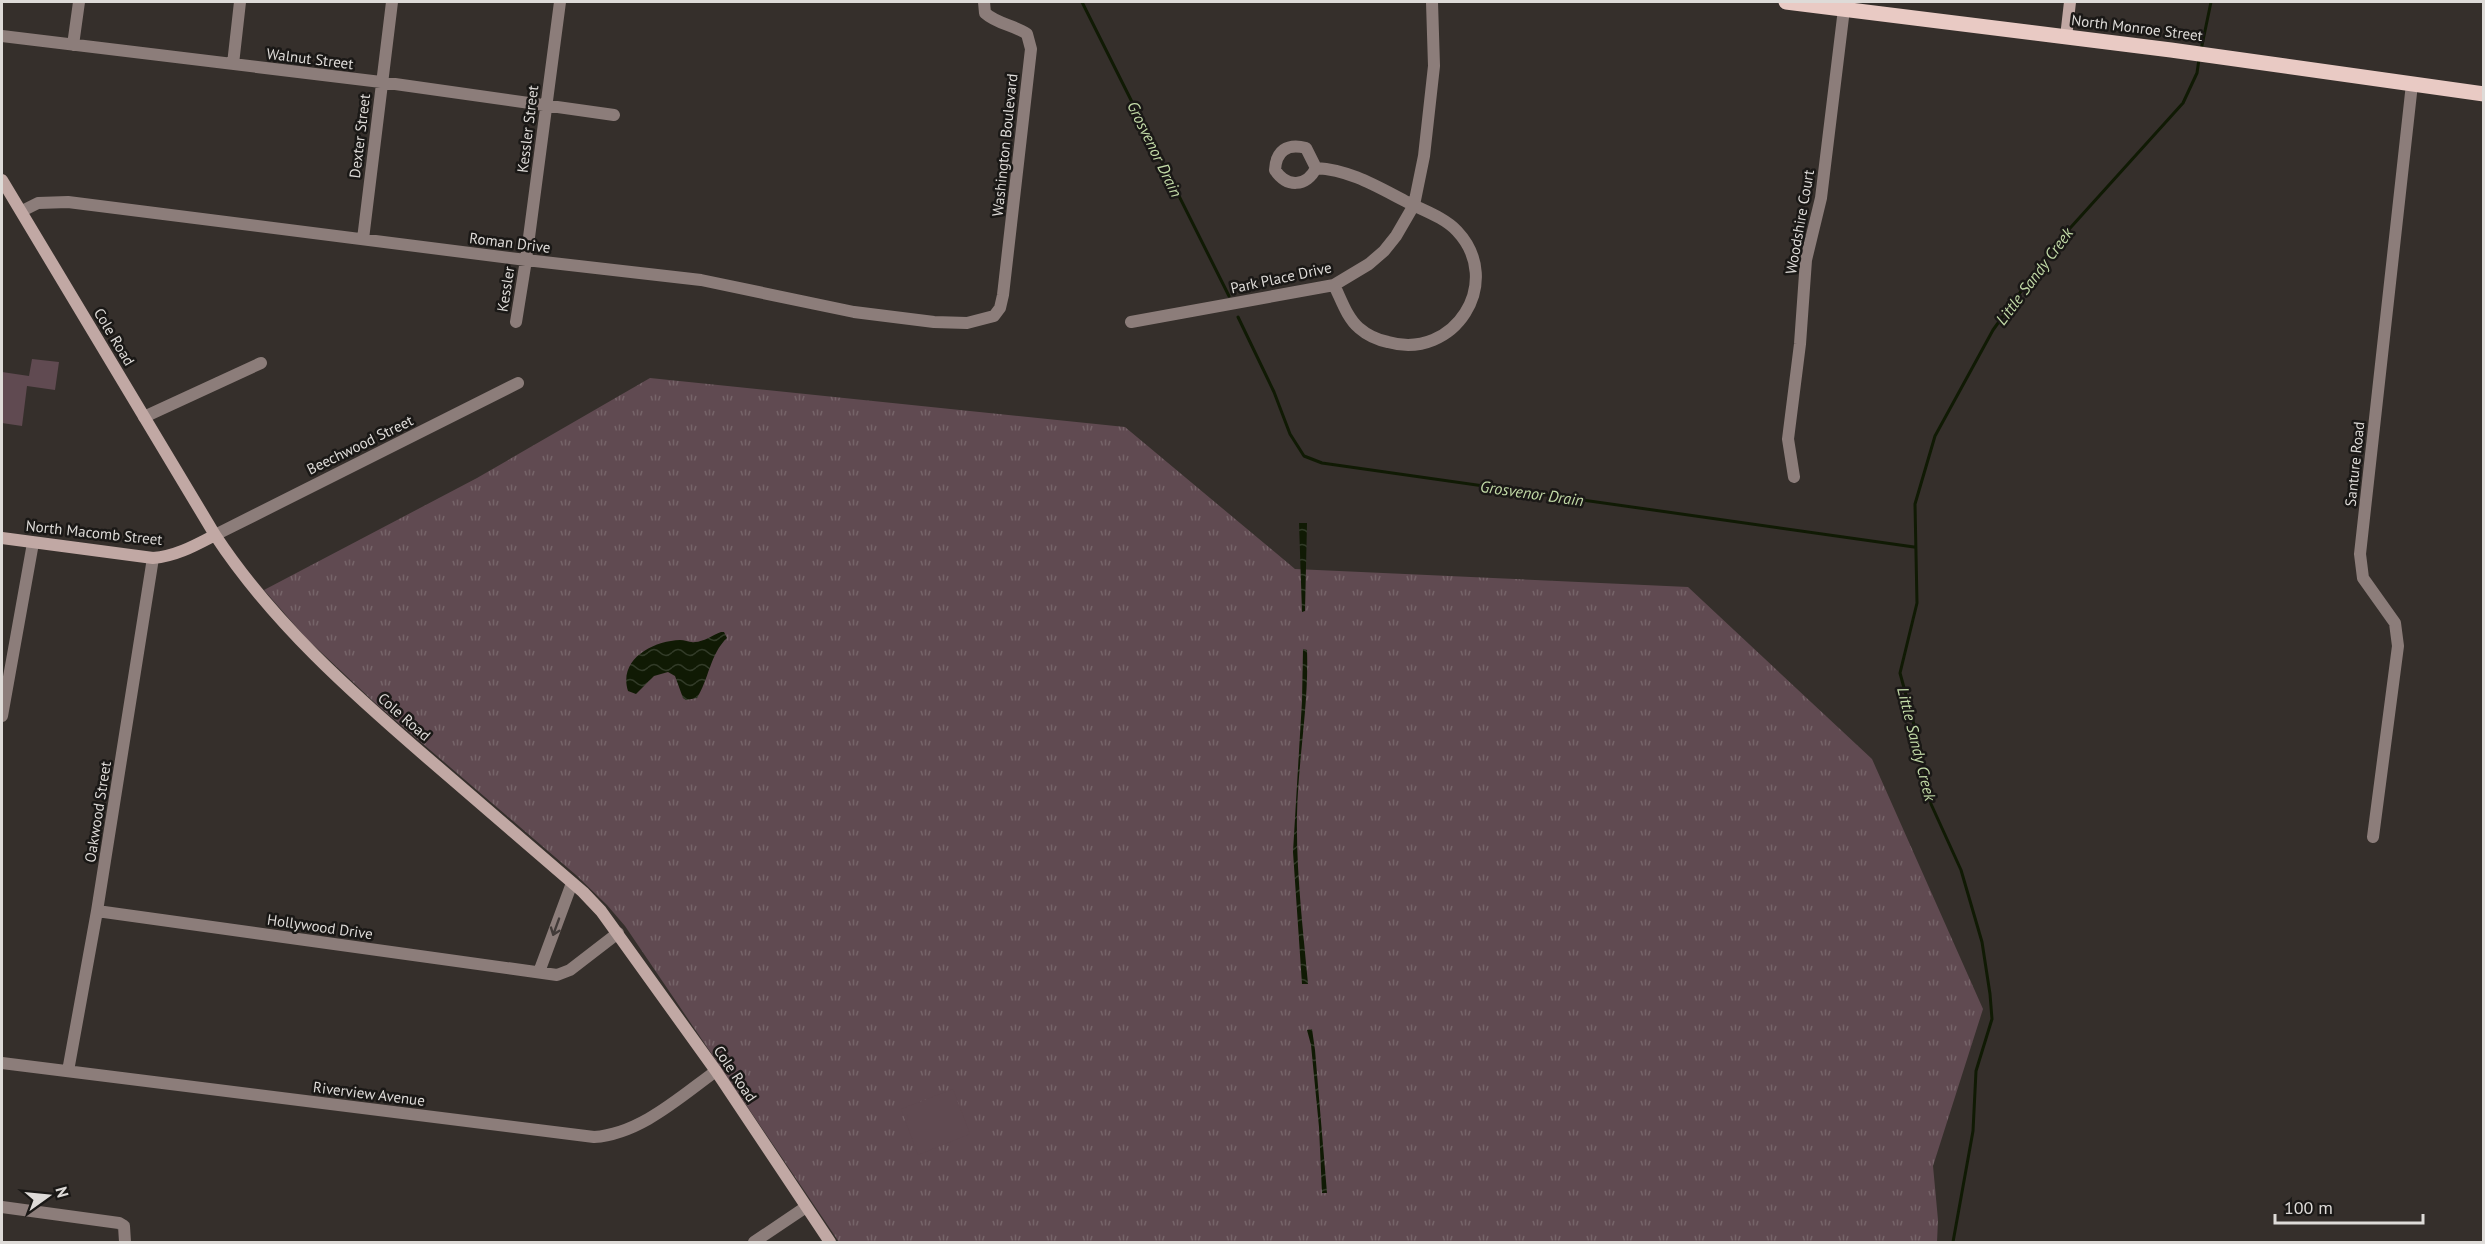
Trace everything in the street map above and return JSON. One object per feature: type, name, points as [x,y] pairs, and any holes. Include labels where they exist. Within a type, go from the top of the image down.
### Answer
[{"type":"main road","name":"North Monroe Street","points":[[1786,2],[2171,50],[2484,94]]},
{"type":"street","points":[[73,45],[79,2]]},
{"type":"street","points":[[233,64],[240,2]]},
{"type":"street","name":"Dexter Street","points":[[363,239],[392,2]]},
{"type":"street","name":"Kessler Street","points":[[526,260],[560,2]]},
{"type":"street","name":"Washington Boulevard","points":[[984,2],[985,13],[992,19],[1018,27],[1027,34],[1031,49],[1003,295],[1000,308],[994,316]]},
{"type":"street","name":"Park Place Drive","points":[[1131,322],[1334,285],[1369,264],[1384,250],[1396,236],[1414,206],[1424,156],[1434,66],[1432,2]]},
{"type":"street","points":[[2066,37],[2070,2]]},
{"type":"street","name":"Woodshire Court","points":[[1794,477],[1788,440],[1800,344],[1806,260],[1821,198],[1844,9]]},
{"type":"street","name":"Walnut Street","points":[[2,36],[381,82],[614,115]]},
{"type":"street","name":"Santure Road","points":[[2373,837],[2398,640],[2395,623],[2363,578],[2360,554],[2412,84]]},
{"type":"street","points":[[1316,168],[1337,169],[1355,176],[1456,230],[1471,255],[1475,287],[1466,316],[1454,328],[1425,345],[1401,346],[1378,340],[1359,328],[1334,285]]},
{"type":"street","name":"Cole Road","points":[[2,180],[215,535],[244,576],[301,641],[372,710],[572,883],[601,911],[716,1071],[830,1242]]},
{"type":"street","name":"Roman Drive","points":[[22,211],[38,203],[68,202],[701,280],[855,312],[934,322],[967,323],[994,316]]},
{"type":"street","name":"Kessler","points":[[516,322],[526,260]]},
{"type":"street","points":[[144,417],[261,363]]},
{"type":"street","name":"Beechwood Street","points":[[215,535],[518,383]]},
{"type":"street","name":"North Macomb Street","points":[[2,538],[153,558],[184,551],[215,535]]},
{"type":"street","points":[[2,716],[33,543]]},
{"type":"street","name":"Oakwood Street","points":[[68,1071],[97,911],[153,558]]},
{"type":"street","points":[[539,972],[572,883]]},
{"type":"street","name":"Hollywood Drive","points":[[97,911],[557,975],[570,970],[618,933]]},
{"type":"street","name":"Riverview Avenue","points":[[2,1063],[594,1137],[608,1136],[633,1127],[716,1071]]},
{"type":"street","points":[[2,1207],[119,1223],[124,1226],[126,1232],[125,1242]]},
{"type":"street","points":[[754,1242],[806,1207]]},
{"type":"green space","points":[[32,359],[59,362],[55,390],[27,386],[22,426],[2,423],[2,372],[29,376]]},
{"type":"green space","points":[[650,378],[1125,427],[1295,569],[1688,587],[1872,759],[1983,1009],[1933,1166],[1938,1220],[1937,1242],[839,1242],[625,926],[607,905],[576,875],[374,702],[306,638],[264,590],[477,478]]},
{"type":"green space","points":[[953,1089],[970,1134],[918,1155],[901,1109]]},
{"type":"water","points":[[1299,523],[1307,523],[1305,611],[1302,612]]},
{"type":"water","points":[[724,632],[727,638],[713,659],[697,698],[686,700],[683,698],[675,676],[668,672],[654,676],[636,694],[628,691],[626,680],[628,670],[633,661],[649,648],[670,641],[698,642]]},
{"type":"water","points":[[1303,649],[1307,650],[1307,671],[1297,836],[1308,984],[1302,984],[1293,852]]},
{"type":"water","points":[[1312,1029],[1327,1193],[1322,1193],[1319,1127],[1311,1045],[1307,1030]]},
{"type":"waterway","name":"Grosvenor Drain","points":[[1082,2],[1229,296]]},
{"type":"waterway","name":"Little Sandy Creek","points":[[2201,50],[2211,2]]},
{"type":"waterway","name":"Little Sandy Creek","points":[[1953,1242],[1973,1131],[1976,1071],[1992,1019],[1982,942],[1961,870],[1931,804],[1920,747],[1900,673],[1917,603],[1915,504],[1935,436],[1993,330],[2053,247],[2183,103],[2197,73],[2199,59]]},
{"type":"waterway","name":"Grosvenor Drain","points":[[1238,317],[1274,392],[1290,434],[1304,456],[1322,463],[1914,547]]}]
